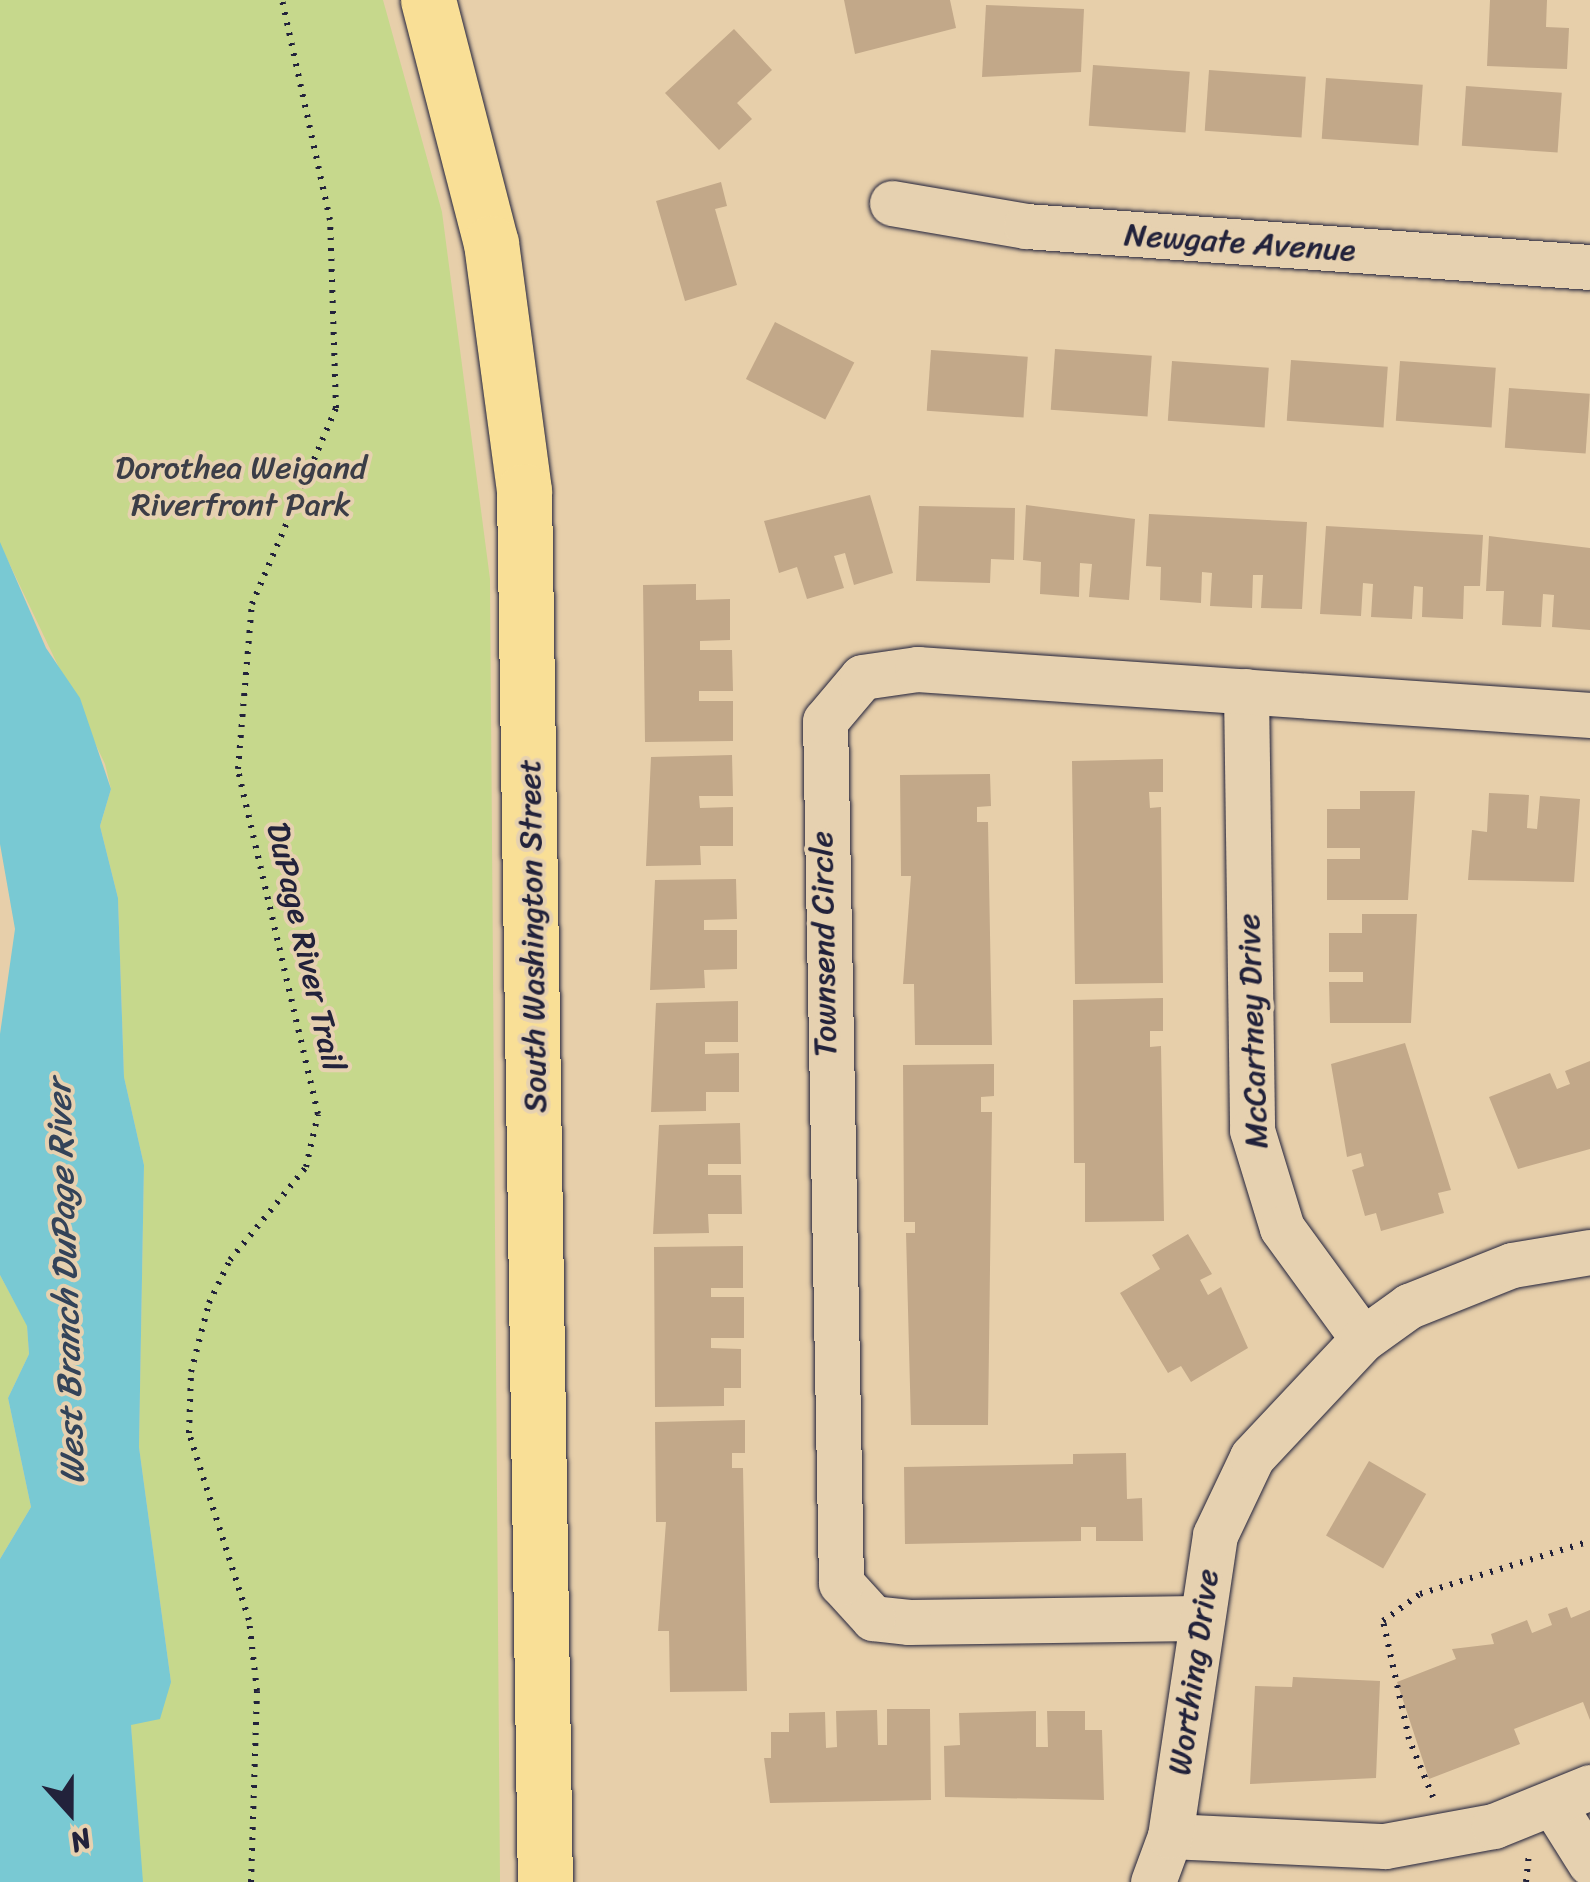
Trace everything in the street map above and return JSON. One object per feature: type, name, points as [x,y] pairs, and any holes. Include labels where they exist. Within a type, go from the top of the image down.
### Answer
[{"type":"main road","name":"South Washington Street","points":[[428,0],[494,261],[524,491],[544,1882]]},
{"type":"street","name":"Newgate Avenue","points":[[892,203],[1026,226],[1590,268]]},
{"type":"street","name":"Townsend Circle","points":[[1197,1618],[909,1622],[874,1618],[841,1582],[821,750],[836,700],[884,670],[1590,715]]},
{"type":"street","name":"McCartney Drive","points":[[1246,691],[1252,1130],[1288,1238],[1363,1339]]},
{"type":"street","name":"Worthing Drive","points":[[1153,1882],[1170,1836],[1197,1618],[1215,1535],[1252,1457],[1363,1339],[1455,1283],[1590,1252]]},
{"type":"street","points":[[1170,1836],[1385,1846],[1572,1796],[1590,1863]]},
{"type":"path","name":"DuPage River Trail","points":[[251,1882],[257,1691],[249,1620],[190,1417],[209,1302],[230,1260],[306,1167],[318,1114],[238,770],[252,604],[336,408],[330,220],[282,0]]},
{"type":"path","points":[[1440,1814],[1409,1740],[1383,1621],[1420,1594],[1590,1541]]},
{"type":"path","points":[[1526,1882],[1529,1853]]},
{"type":"green space","name":"Dorothea Weigand Riverfront Park","points":[[0,0],[383,0],[442,212],[490,579],[500,1882],[143,1882],[137,1860],[131,1724],[171,1682],[139,1447],[144,1165],[124,1077],[118,898],[100,826],[111,789],[105,764],[0,544]]},
{"type":"green space","points":[[0,1275],[27,1325],[29,1354],[8,1398],[31,1507],[0,1559]]},
{"type":"water","name":"West Branch DuPage River","points":[[0,542],[46,648],[80,698],[111,789],[100,826],[118,898],[124,1077],[144,1165],[139,1447],[171,1682],[160,1719],[131,1725],[143,1882],[0,1882],[0,1559],[31,1507],[8,1398],[29,1354],[27,1326],[0,1275],[0,1034],[15,929],[0,844]]},
{"type":"building","points":[[844,0],[950,0],[956,28],[855,54]]},
{"type":"building","points":[[1490,0],[1547,0],[1546,27],[1569,28],[1567,69],[1487,66]]},
{"type":"building","points":[[986,5],[1084,9],[1081,72],[982,77]]},
{"type":"building","points":[[734,29],[772,70],[737,103],[752,119],[719,150],[665,93]]},
{"type":"building","points":[[1093,65],[1190,72],[1186,133],[1089,126]]},
{"type":"building","points":[[1209,70],[1306,77],[1302,138],[1205,131]]},
{"type":"building","points":[[1326,78],[1423,85],[1419,146],[1322,139]]},
{"type":"building","points":[[1466,86],[1562,93],[1558,153],[1462,146]]},
{"type":"building","points":[[721,182],[727,206],[715,209],[737,285],[685,301],[656,201]]},
{"type":"building","points":[[775,322],[854,362],[825,419],[746,379]]},
{"type":"building","points":[[1055,349],[1152,356],[1148,417],[1051,410]]},
{"type":"building","points":[[931,350],[1028,357],[1024,418],[927,411]]},
{"type":"building","points":[[1291,360],[1388,367],[1384,428],[1287,421]]},
{"type":"building","points":[[1172,361],[1269,368],[1265,428],[1168,421]]},
{"type":"building","points":[[1400,361],[1496,368],[1492,428],[1396,421]]},
{"type":"building","points":[[1509,388],[1590,394],[1586,454],[1505,448]]},
{"type":"building","points":[[870,495],[893,573],[854,585],[845,553],[834,556],[844,588],[807,599],[797,567],[779,573],[764,521]]},
{"type":"building","points":[[1026,505],[1135,519],[1129,600],[1089,597],[1092,564],[1080,563],[1079,597],[1040,594],[1041,562],[1023,560]]},
{"type":"building","points":[[919,506],[1015,508],[1014,560],[991,559],[990,583],[916,581]]},
{"type":"building","points":[[1149,514],[1307,522],[1302,609],[1261,608],[1263,575],[1253,575],[1252,608],[1210,606],[1212,573],[1202,572],[1201,603],[1160,600],[1161,567],[1146,566]]},
{"type":"building","points":[[1326,526],[1483,535],[1480,586],[1464,586],[1463,619],[1422,617],[1423,587],[1414,586],[1412,619],[1371,617],[1373,584],[1363,583],[1361,616],[1320,614]]},
{"type":"building","points":[[1489,536],[1590,548],[1590,630],[1552,627],[1554,595],[1543,594],[1541,627],[1502,625],[1504,591],[1486,591]]},
{"type":"building","points":[[696,584],[696,600],[730,599],[730,640],[700,641],[700,650],[732,650],[733,691],[699,691],[699,701],[733,701],[733,741],[645,742],[643,585]]},
{"type":"building","points":[[732,755],[733,796],[699,796],[700,808],[733,807],[733,846],[700,846],[701,865],[646,866],[651,757]]},
{"type":"building","points":[[1163,759],[1163,792],[1149,792],[1150,808],[1161,807],[1163,983],[1075,984],[1072,761]]},
{"type":"building","points":[[990,774],[991,806],[977,807],[977,822],[988,822],[992,1045],[915,1045],[914,984],[903,984],[911,876],[901,876],[900,775]]},
{"type":"building","points":[[1360,791],[1415,791],[1408,900],[1327,900],[1327,859],[1360,859],[1360,848],[1327,848],[1327,809],[1360,809]]},
{"type":"building","points":[[1489,793],[1529,795],[1527,828],[1537,829],[1540,796],[1580,799],[1574,882],[1468,880],[1472,830],[1487,832]]},
{"type":"building","points":[[736,879],[737,919],[704,920],[704,930],[737,930],[737,969],[704,970],[705,988],[650,990],[655,880]]},
{"type":"building","points":[[1362,914],[1417,914],[1411,1023],[1330,1023],[1329,982],[1363,982],[1363,972],[1329,972],[1329,933],[1362,933]]},
{"type":"building","points":[[1163,998],[1163,1031],[1150,1031],[1150,1047],[1161,1046],[1164,1221],[1085,1222],[1085,1163],[1074,1163],[1073,1000]]},
{"type":"building","points":[[738,1001],[738,1042],[705,1042],[705,1054],[739,1053],[739,1092],[706,1092],[706,1111],[651,1112],[656,1003]]},
{"type":"building","points":[[1405,1043],[1451,1190],[1438,1193],[1444,1213],[1381,1231],[1376,1213],[1365,1216],[1352,1170],[1364,1166],[1361,1153],[1347,1157],[1331,1064]]},
{"type":"building","points":[[1590,1061],[1590,1149],[1518,1169],[1489,1097],[1550,1073],[1557,1089],[1570,1084],[1565,1071]]},
{"type":"building","points":[[994,1064],[994,1096],[981,1097],[981,1112],[992,1112],[988,1425],[911,1425],[906,1233],[915,1233],[915,1222],[904,1222],[903,1065]]},
{"type":"building","points":[[740,1123],[741,1164],[708,1164],[708,1175],[741,1175],[742,1214],[708,1214],[709,1233],[653,1234],[659,1125]]},
{"type":"building","points":[[1188,1234],[1212,1274],[1200,1280],[1208,1295],[1221,1287],[1248,1348],[1191,1382],[1181,1366],[1168,1373],[1120,1293],[1160,1269],[1152,1255]]},
{"type":"building","points":[[743,1246],[743,1288],[711,1288],[711,1297],[744,1297],[744,1338],[711,1338],[711,1348],[741,1349],[741,1388],[724,1388],[724,1406],[655,1407],[654,1247]]},
{"type":"building","points":[[745,1420],[745,1453],[732,1453],[732,1468],[743,1468],[747,1691],[670,1692],[669,1631],[658,1631],[666,1522],[656,1522],[655,1422]]},
{"type":"building","points":[[1126,1453],[1127,1499],[1142,1498],[1143,1541],[1096,1541],[1096,1527],[1081,1527],[1081,1541],[905,1544],[904,1467],[1073,1464],[1073,1454]]},
{"type":"building","points":[[1369,1461],[1426,1494],[1383,1568],[1326,1535]]},
{"type":"building","points":[[1567,1607],[1571,1618],[1590,1610],[1590,1720],[1583,1702],[1514,1729],[1520,1744],[1429,1779],[1397,1682],[1456,1659],[1452,1649],[1494,1644],[1491,1634],[1527,1620],[1532,1633],[1552,1625],[1548,1614]]},
{"type":"building","points":[[1293,1677],[1380,1681],[1376,1778],[1250,1784],[1255,1686],[1292,1687]]},
{"type":"building","points":[[887,1709],[930,1709],[931,1800],[770,1803],[764,1758],[771,1758],[771,1732],[789,1732],[789,1713],[825,1712],[826,1748],[837,1747],[836,1711],[877,1710],[878,1745],[887,1745]]},
{"type":"building","points":[[1036,1711],[1036,1747],[1048,1747],[1047,1711],[1085,1711],[1085,1730],[1102,1730],[1104,1800],[945,1797],[944,1746],[960,1745],[959,1713]]}]
